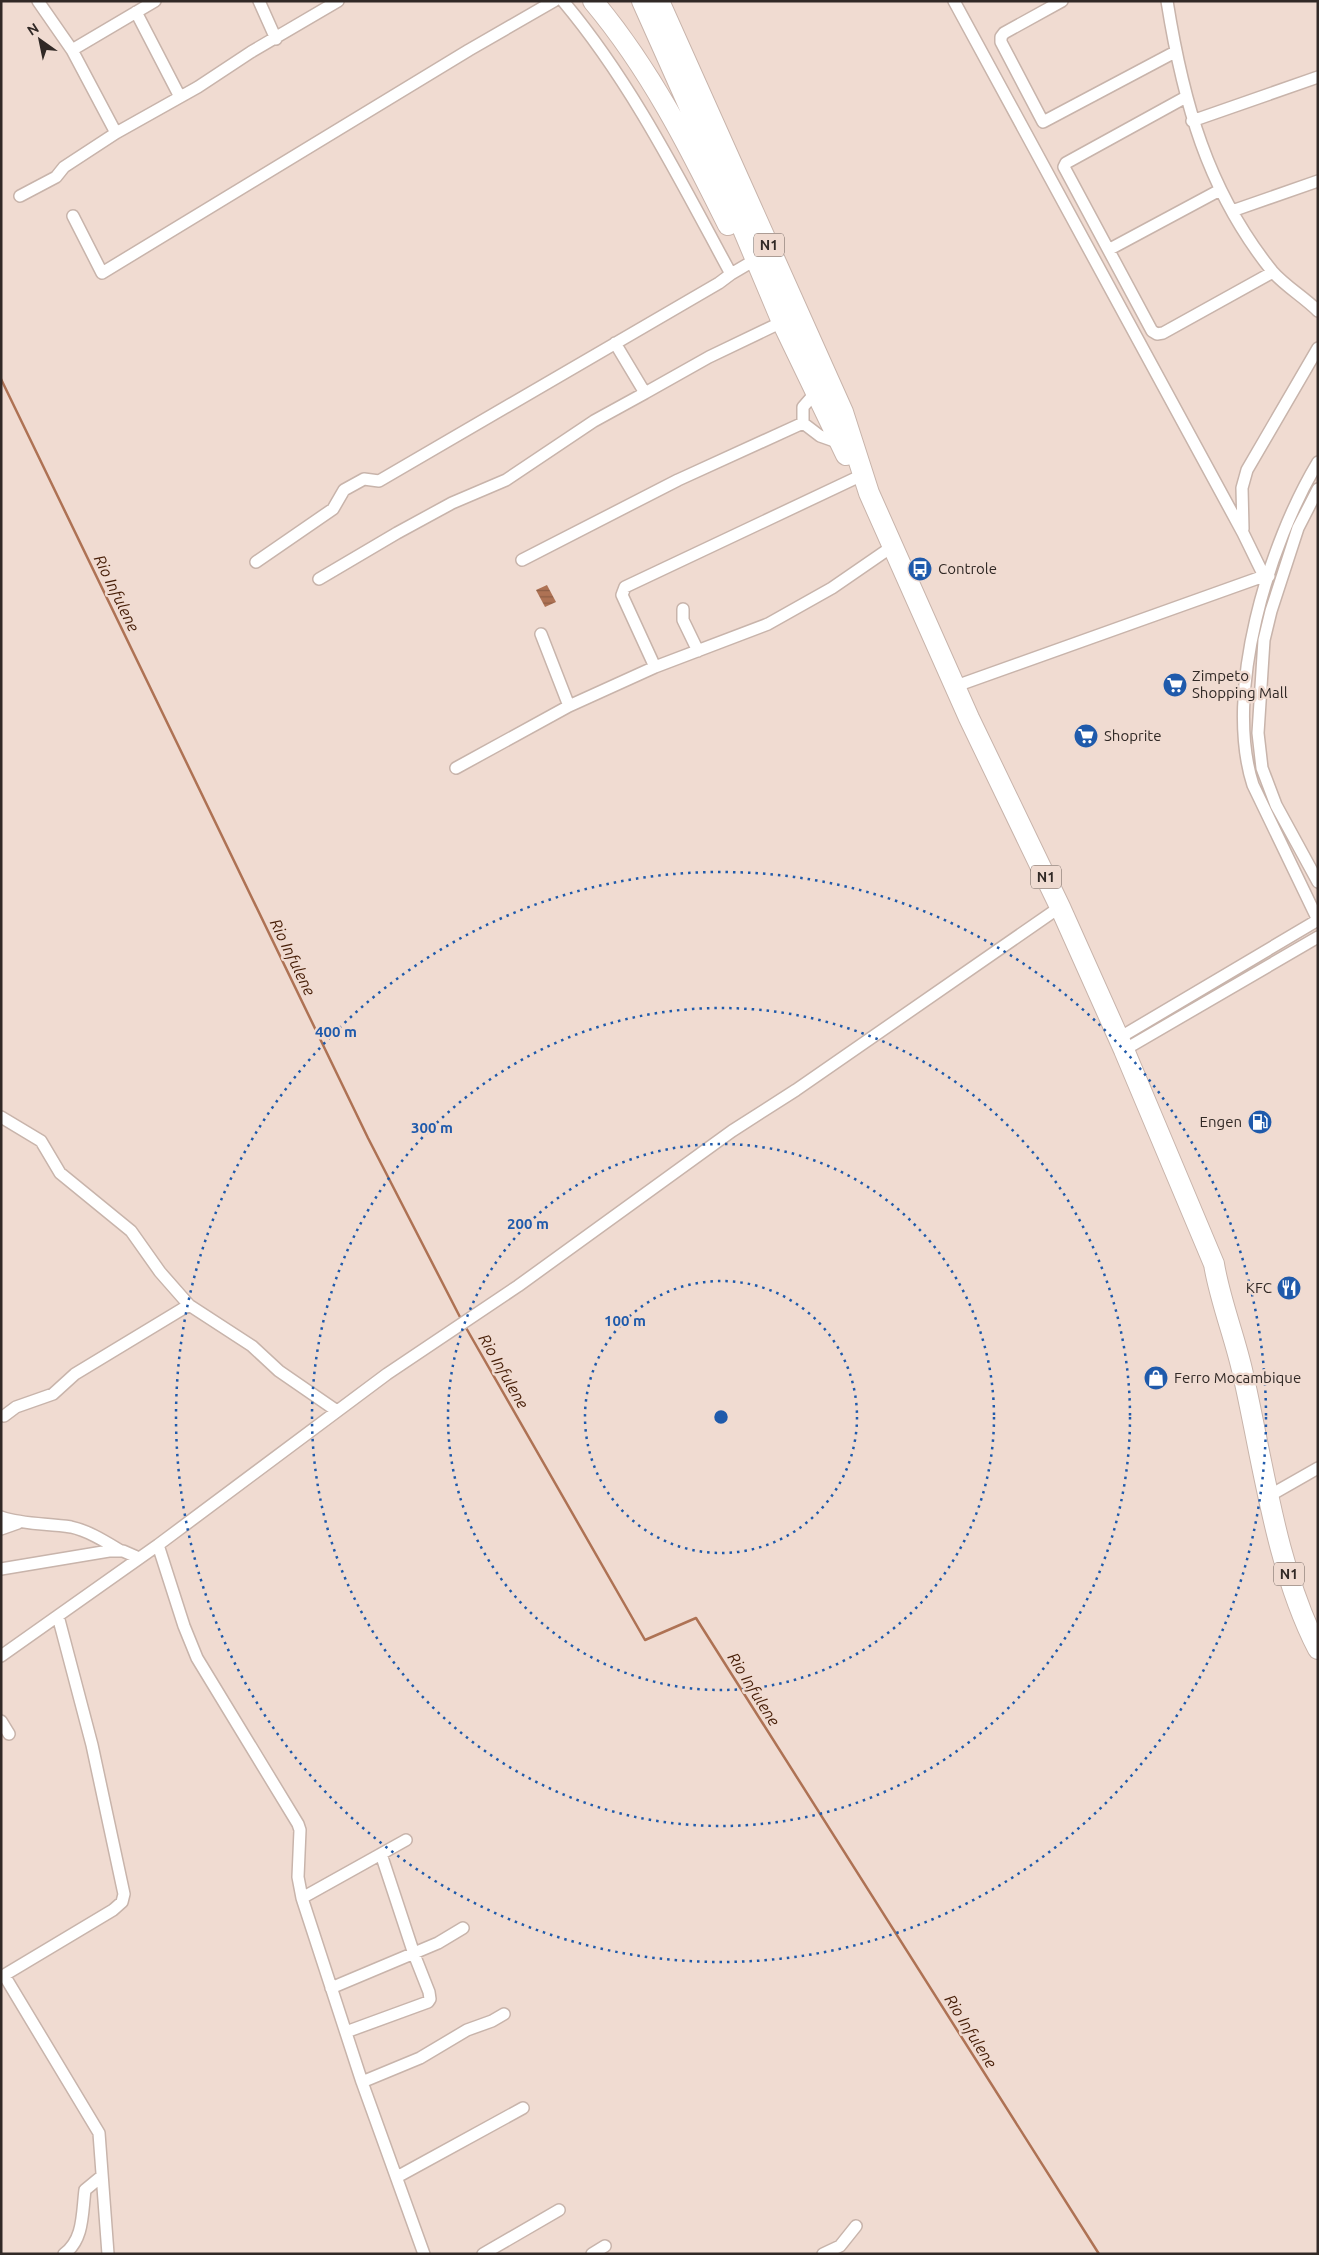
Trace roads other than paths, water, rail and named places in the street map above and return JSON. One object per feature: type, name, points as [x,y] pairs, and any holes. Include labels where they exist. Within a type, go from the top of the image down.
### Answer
[{"type":"highway","points":[[593,1],[617,29],[659,92],[739,269],[781,320]]},
{"type":"highway","name":"N1","points":[[642,1],[781,320],[840,443],[864,485],[893,546],[969,718],[1060,907],[1122,1044],[1215,1273],[1236,1344],[1269,1496],[1291,1580],[1304,1618],[1318,1649]]},
{"type":"highway","name":"N1","points":[[659,1],[843,412],[864,485]]},
{"type":"highway","points":[[670,1],[680,45]]},
{"type":"street","points":[[38,1],[72,50],[116,133]]},
{"type":"street","points":[[72,50],[154,1]]},
{"type":"street","points":[[259,1],[276,39]]},
{"type":"street","points":[[20,196],[56,177],[64,166],[116,133],[180,97],[338,1]]},
{"type":"street","points":[[73,216],[102,273],[554,1]]},
{"type":"street","points":[[256,562],[333,509],[344,490],[364,479],[379,481],[719,283],[739,269],[610,63],[563,1]]},
{"type":"street","points":[[954,1],[1266,576]]},
{"type":"street","points":[[1062,1],[1001,37],[1001,42],[1043,122],[1176,52]]},
{"type":"street","points":[[1167,1],[1176,52],[1192,121],[1220,190],[1273,272],[1318,311]]},
{"type":"street","points":[[136,12],[180,97]]},
{"type":"street","points":[[1192,121],[1318,77]]},
{"type":"street","points":[[1186,97],[1064,165],[1152,331],[1157,334],[1163,333],[1273,272]]},
{"type":"street","points":[[1232,211],[1318,181]]},
{"type":"street","points":[[1110,249],[1220,190]]},
{"type":"street","points":[[319,579],[436,512],[506,480],[594,421],[709,357],[781,320]]},
{"type":"street","points":[[615,343],[645,393]]},
{"type":"street","points":[[1243,533],[1242,488],[1247,470],[1318,348]]},
{"type":"street","points":[[803,424],[803,407],[809,397],[816,392]]},
{"type":"street","points":[[803,424],[820,436],[840,443]]},
{"type":"street","points":[[522,560],[678,480],[803,424]]},
{"type":"street","points":[[1122,1044],[1318,920],[1269,822],[1245,761],[1242,725],[1249,654],[1266,576],[1280,536],[1303,486],[1318,462]]},
{"type":"street","points":[[655,667],[622,594],[625,587],[864,485]]},
{"type":"street","points":[[1318,489],[1298,528],[1278,583],[1269,618],[1264,640],[1258,733],[1262,768],[1276,805],[1318,882]]},
{"type":"street","points":[[456,768],[569,706],[655,667],[768,624],[832,588],[893,546]]},
{"type":"street","points":[[956,686],[1266,576]]},
{"type":"street","points":[[682,609],[683,620],[698,651]]},
{"type":"street","points":[[541,634],[569,706]]},
{"type":"street","points":[[1,1656],[158,1546],[337,1411],[518,1286],[732,1131],[804,1084],[1060,907]]},
{"type":"street","points":[[1122,1044],[1318,937]]},
{"type":"street","points":[[1,1118],[41,1141],[60,1173],[131,1231],[160,1272],[190,1305],[252,1346],[279,1372],[337,1411]]},
{"type":"street","points":[[4,1416],[16,1407],[53,1394],[75,1374],[190,1305]]},
{"type":"street","points":[[1269,1496],[1318,1468]]},
{"type":"street","points":[[1,1517],[18,1523],[39,1523],[73,1528],[139,1558]]},
{"type":"street","points":[[1,1529],[18,1523]]},
{"type":"street","points":[[158,1546],[184,1626],[197,1658],[298,1824],[300,1830],[298,1877],[302,1898],[362,2082],[424,2254]]},
{"type":"street","points":[[1,1569],[108,1551],[123,1552]]},
{"type":"street","points":[[58,1616],[92,1746],[124,1894],[122,1902],[113,1910],[3,1976],[96,2127],[100,2140],[108,2254]]},
{"type":"street","points":[[1,1721],[9,1734]]},
{"type":"street","points":[[302,1898],[406,1840]]},
{"type":"street","points":[[346,2032],[428,2002],[429,1992],[414,1954],[381,1854]]},
{"type":"street","points":[[331,1988],[414,1954],[438,1943],[463,1928]]},
{"type":"street","points":[[362,2082],[420,2058],[467,2030],[492,2021],[504,2014]]},
{"type":"street","points":[[397,2177],[524,2108]]},
{"type":"street","points":[[64,2254],[79,2236],[85,2190],[102,2176]]},
{"type":"street","points":[[483,2254],[559,2210]]},
{"type":"street","points":[[826,2253],[840,2246],[856,2226]]},
{"type":"street","points":[[592,2254],[605,2246]]},
{"type":"waterway","name":"Rio Infulene","points":[[1,379],[368,1138],[461,1319]]},
{"type":"waterway","name":"Rio Infulene","points":[[465,1326],[645,1640],[696,1618],[1099,2254]]},
{"type":"place","name":"Controle","points":[[920,569]]},
{"type":"place","name":"Zimpeto Shopping Mall","points":[[1175,685]]},
{"type":"place","name":"Shoprite","points":[[1086,736]]},
{"type":"place","name":"Engen","points":[[1260,1122]]},
{"type":"place","name":"KFC","points":[[1289,1288]]},
{"type":"place","name":"Ferro Mocambique","points":[[1156,1378]]}]
